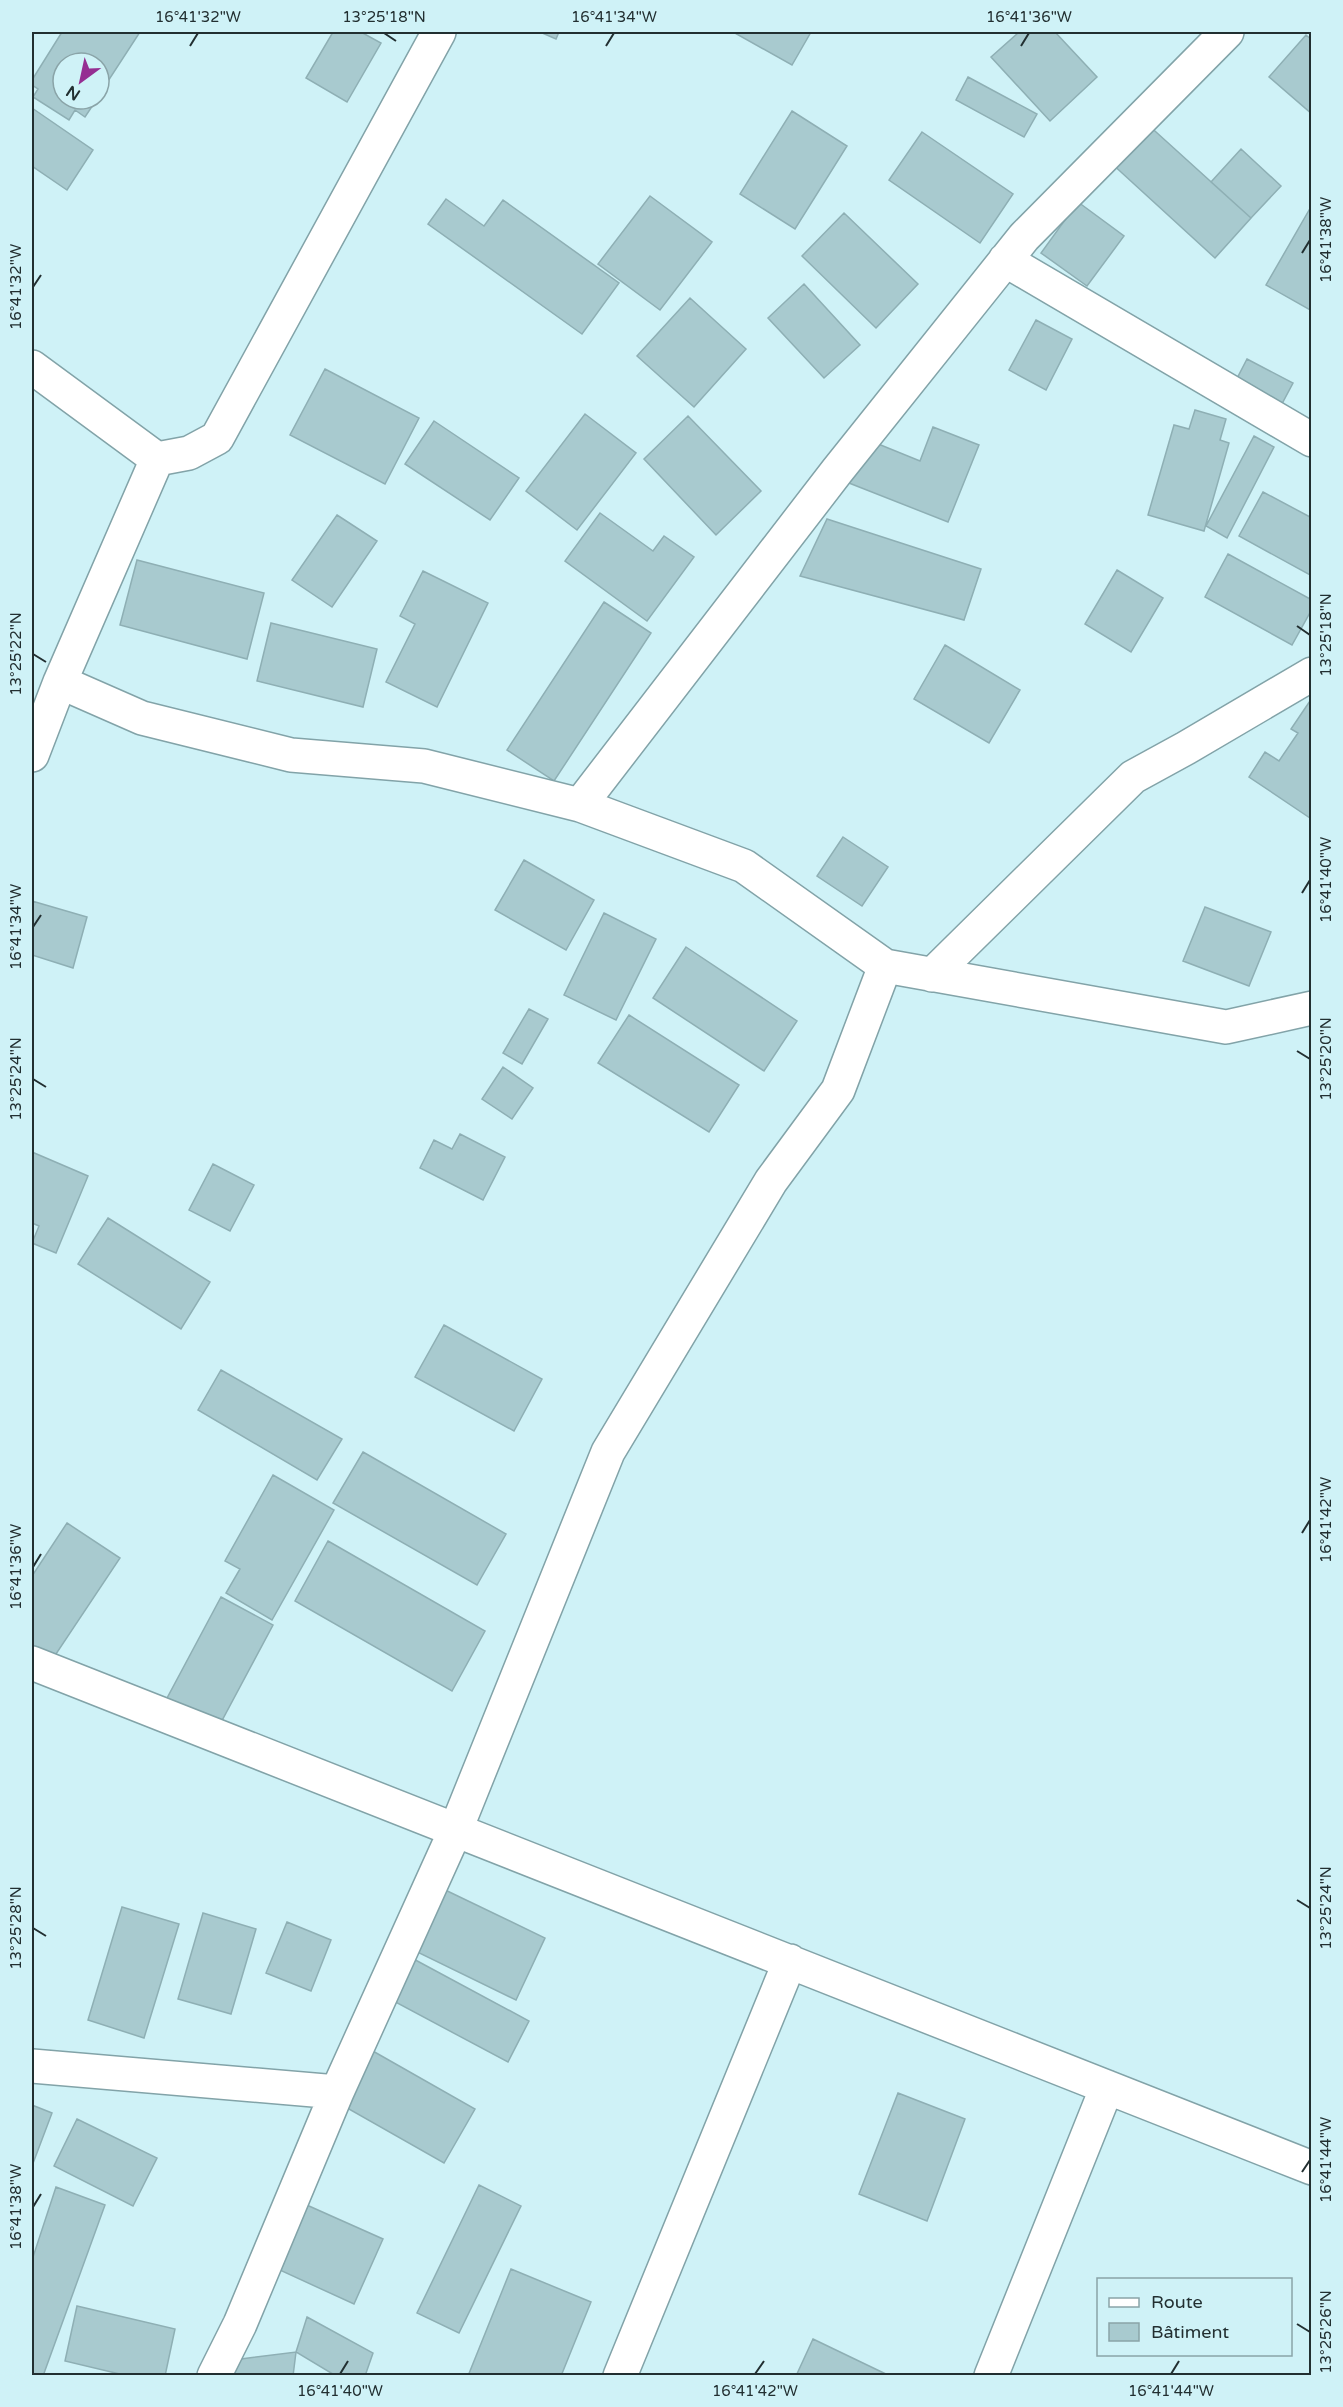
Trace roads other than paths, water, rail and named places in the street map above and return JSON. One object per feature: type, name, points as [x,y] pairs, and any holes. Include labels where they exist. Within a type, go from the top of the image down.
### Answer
[{"type":"street","points":[[32,367],[158,459],[189,453],[217,438],[439,32]]},
{"type":"street","points":[[580,805],[837,471],[1023,237],[1227,32]]},
{"type":"street","points":[[1005,260],[1311,440]]},
{"type":"street","points":[[32,755],[60,682],[158,459]]},
{"type":"street","points":[[932,975],[1133,777],[1311,674]]},
{"type":"street","points":[[60,682],[142,718],[291,755],[424,766],[580,805],[744,866],[885,966],[1226,1027],[1311,1008]]},
{"type":"street","points":[[214,2376],[240,2324],[337,2092],[456,1829],[608,1452],[771,1181],[838,1090],[885,966]]},
{"type":"street","points":[[32,1663],[1311,2168]]},
{"type":"street","points":[[620,2376],[790,1961]]},
{"type":"street","points":[[32,2066],[337,2092]]},
{"type":"street","points":[[991,2376],[1107,2087]]}]
